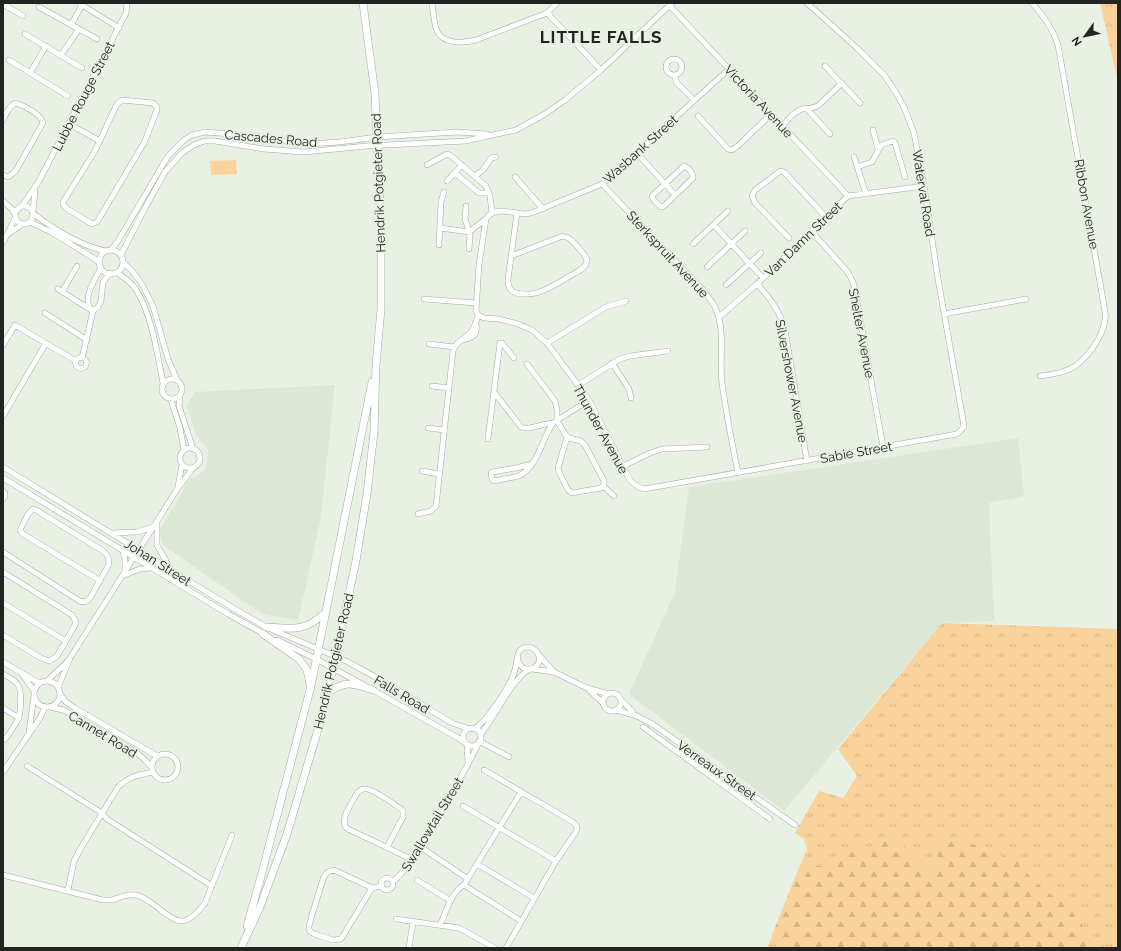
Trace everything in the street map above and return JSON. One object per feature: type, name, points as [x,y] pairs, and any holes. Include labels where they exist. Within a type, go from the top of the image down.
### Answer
[{"type":"main road","name":"Hendrik Potgieter Road","points":[[241,947],[260,907],[287,834],[319,726],[356,561],[367,494],[374,432],[376,364],[381,310],[381,226],[375,94],[363,3]]},
{"type":"main road","name":"Hendrik Potgieter Road","points":[[241,947],[311,686],[376,364]]},
{"type":"main road","points":[[266,627],[289,629],[300,628],[316,622],[326,613]]},
{"type":"main road","points":[[263,634],[299,659],[307,670],[311,686]]},
{"type":"main road","points":[[327,693],[340,685],[350,683],[373,690]]},
{"type":"street","name":"Lubbe Rouge Street","points":[[21,206],[35,188],[69,124],[126,13],[127,3]]},
{"type":"street","points":[[432,3],[437,30],[440,36],[454,42],[476,40],[546,13],[557,3]]},
{"type":"street","name":"Waterval Road","points":[[807,3],[884,75],[904,107],[914,132],[963,420]]},
{"type":"street","name":"Ribbon Avenue","points":[[1032,3],[1052,29],[1058,45],[1105,311],[1105,321],[1101,334],[1094,347],[1085,357],[1071,369],[1056,374],[1040,376]]},
{"type":"street","points":[[3,4],[23,16]]},
{"type":"street","points":[[71,25],[80,4],[118,28]]},
{"type":"street","name":"Cascades Road","points":[[121,255],[165,172],[182,153],[204,141],[215,141],[264,149],[304,152],[465,141],[516,130],[545,114],[565,100],[601,70],[671,4]]},
{"type":"street","name":"Victoria Avenue","points":[[671,4],[729,69],[848,196]]},
{"type":"street","points":[[39,7],[97,39]]},
{"type":"street","points":[[546,13],[601,70]]},
{"type":"street","points":[[61,55],[79,29]]},
{"type":"street","points":[[25,34],[82,68]]},
{"type":"street","points":[[30,73],[46,46]]},
{"type":"street","points":[[9,60],[68,96]]},
{"type":"street","points":[[825,66],[860,102]]},
{"type":"street","name":"Wasbank Street","points":[[492,213],[501,211],[526,214],[543,209],[602,184],[729,69]]},
{"type":"street","points":[[674,75],[677,83],[694,100]]},
{"type":"street","points":[[782,126],[797,112],[813,108],[818,105],[842,83]]},
{"type":"street","points":[[122,100],[153,103],[157,107],[158,110],[144,144],[97,222],[92,224],[66,208],[63,204],[100,141],[117,104],[122,100]]},
{"type":"street","points":[[3,120],[12,104],[16,103],[39,115],[43,120],[43,123],[15,172],[8,177],[3,175]]},
{"type":"street","points":[[807,109],[830,134]]},
{"type":"street","points":[[698,116],[728,149],[732,150],[771,114]]},
{"type":"street","points":[[69,124],[100,141]]},
{"type":"street","points":[[873,130],[878,149]]},
{"type":"street","name":"Cascades Road","points":[[109,250],[118,241],[168,156],[184,140],[192,135],[205,132],[307,144],[457,132],[494,134]]},
{"type":"street","points":[[857,167],[872,162],[878,149],[883,144],[891,141],[894,142],[905,177]]},
{"type":"street","points":[[637,153],[675,195]]},
{"type":"street","points":[[427,165],[448,154],[483,183],[490,193],[492,213],[469,232],[440,228]]},
{"type":"street","points":[[475,176],[483,170],[491,158],[496,157]]},
{"type":"street","points":[[854,157],[866,194]]},
{"type":"street","points":[[447,181],[462,165]]},
{"type":"street","points":[[684,166],[693,174],[693,178],[675,195],[662,207],[652,198],[652,195],[684,166]]},
{"type":"street","points":[[789,238],[755,203],[752,196],[755,190],[779,172],[784,172],[826,217]]},
{"type":"street","points":[[455,173],[479,193],[490,193]]},
{"type":"street","points":[[515,177],[543,209]]},
{"type":"street","name":"Sterkspruit Avenue","points":[[602,184],[703,290],[714,306],[722,329],[722,379],[727,420],[738,473]]},
{"type":"street","name":"Van Damn Street","points":[[719,317],[757,284],[848,196],[924,186]]},
{"type":"street","name":"Lubbe Rouge Street","points":[[33,213],[35,188]]},
{"type":"street","points":[[439,246],[441,202],[444,192]]},
{"type":"street","points":[[5,203],[12,209],[18,221],[21,223],[26,224],[30,222],[33,218],[33,213]]},
{"type":"street","points":[[5,203],[29,206],[33,213],[81,244],[95,249],[116,251],[121,255],[123,262],[142,284],[153,306],[168,359],[182,388],[179,406],[193,448],[198,452],[200,458],[198,464],[193,468],[178,488],[70,658],[48,681]]},
{"type":"street","points":[[8,235],[17,209],[21,206]]},
{"type":"street","points":[[466,206],[465,219],[470,236],[469,249]]},
{"type":"street","points":[[693,244],[728,211]]},
{"type":"street","points":[[511,256],[564,236],[568,238],[586,257],[587,262],[579,271],[535,294],[514,293],[510,290],[508,285],[511,256],[517,213]]},
{"type":"street","points":[[418,514],[431,511],[435,508],[454,347],[471,332],[478,315],[476,303],[479,264],[486,219]]},
{"type":"street","points":[[30,222],[51,232],[95,259],[104,270],[110,273],[116,272],[121,268],[123,262]]},
{"type":"street","points":[[3,242],[21,223]]},
{"type":"street","points":[[714,225],[763,278]]},
{"type":"street","points":[[707,267],[745,231]]},
{"type":"street","name":"Shelter Avenue","points":[[812,232],[846,270],[854,285],[883,447]]},
{"type":"street","points":[[93,311],[88,305],[88,294],[100,266],[101,255],[109,250]]},
{"type":"street","points":[[726,285],[761,253]]},
{"type":"street","points":[[77,266],[60,291],[93,311]]},
{"type":"street","points":[[116,272],[128,280],[134,288],[147,314],[163,383],[162,392],[165,397],[171,400],[180,397]]},
{"type":"street","points":[[82,358],[93,311],[98,307],[101,301],[103,282],[110,273]]},
{"type":"street","name":"Silvershower Avenue","points":[[757,284],[775,305],[785,330],[807,460]]},
{"type":"street","points":[[424,299],[476,303]]},
{"type":"street","points":[[944,314],[1026,299]]},
{"type":"street","points":[[547,343],[606,307],[626,302]]},
{"type":"street","points":[[45,313],[87,340]]},
{"type":"street","name":"Thunder Avenue","points":[[478,315],[484,318],[499,319],[518,324],[532,330],[547,343],[589,400],[634,486],[644,489],[738,473]]},
{"type":"street","points":[[3,345],[15,324],[76,361],[76,365],[81,369],[85,368],[87,363],[85,359],[82,358]]},
{"type":"street","points":[[3,416],[46,343]]},
{"type":"street","points":[[488,439],[500,343],[502,343],[514,358]]},
{"type":"street","points":[[430,344],[454,347]]},
{"type":"street","points":[[578,385],[620,359],[630,356],[668,351]]},
{"type":"street","points":[[76,361],[78,358],[82,358]]},
{"type":"street","points":[[612,363],[628,389],[631,398]]},
{"type":"street","points":[[527,364],[555,401],[557,410],[555,422],[567,437],[581,441],[584,444],[604,482],[603,486],[614,496]]},
{"type":"street","points":[[163,383],[168,379],[177,380]]},
{"type":"street","points":[[432,386],[449,388]]},
{"type":"street","points":[[494,392],[521,427],[526,429],[555,422]]},
{"type":"street","points":[[171,400],[180,428],[184,450]]},
{"type":"street","points":[[532,464],[492,472],[492,479],[494,480],[519,476],[526,471],[532,464],[539,454],[550,428],[555,422],[589,400]]},
{"type":"street","name":"Sabie Street","points":[[738,473],[957,434],[964,427],[963,420]]},
{"type":"street","points":[[428,428],[444,430]]},
{"type":"street","points":[[567,437],[558,468],[568,490],[572,493],[603,486]]},
{"type":"street","points":[[623,466],[662,449],[707,447]]},
{"type":"street","points":[[178,488],[182,464],[180,454],[184,450],[193,448]]},
{"type":"street","points":[[182,464],[186,467],[193,468]]},
{"type":"street","name":"Johan Street","points":[[3,467],[233,608],[266,627],[318,649]]},
{"type":"street","points":[[422,471],[440,474]]},
{"type":"street","name":"Johan Street","points":[[3,478],[134,558],[263,634],[316,659]]},
{"type":"street","points":[[3,491],[5,494],[3,499]]},
{"type":"street","points":[[3,552],[78,600],[82,602],[87,601],[90,598],[109,561],[107,554],[33,509],[28,514],[20,530],[23,534],[99,580]]},
{"type":"street","points":[[157,521],[157,544],[170,570]]},
{"type":"street","points":[[111,533],[137,532],[153,527]]},
{"type":"street","points":[[123,551],[125,560],[124,574]]},
{"type":"street","points":[[124,574],[151,568]]},
{"type":"street","points":[[3,572],[72,615],[76,623],[56,657],[49,661],[41,658],[3,635]]},
{"type":"street","points":[[3,603],[66,641]]},
{"type":"street","points":[[479,740],[473,746],[466,744],[463,736],[466,731],[480,725],[486,720],[512,678],[520,651],[526,648],[534,649],[554,672]]},
{"type":"street","name":"Falls Road","points":[[318,649],[381,680],[452,723],[472,729]]},
{"type":"street","points":[[530,669],[535,667],[539,661],[539,654]]},
{"type":"street","points":[[3,772],[48,707],[57,702],[70,658]]},
{"type":"street","points":[[517,658],[519,665],[525,669],[554,672],[586,688],[594,693],[608,710],[614,711],[620,706],[621,700],[615,694],[609,694],[586,688]]},
{"type":"street","name":"Falls Road","points":[[316,659],[420,716],[466,744]]},
{"type":"street","points":[[3,662],[39,683],[48,681],[54,683],[59,691]]},
{"type":"street","name":"Swallowtail Street","points":[[393,881],[401,875],[419,846],[468,763],[486,728],[518,680],[530,669]]},
{"type":"street","points":[[20,672],[34,693],[38,704],[48,707]]},
{"type":"street","points":[[3,674],[14,681],[20,689],[19,718],[6,738],[3,740]]},
{"type":"street","points":[[29,733],[34,693],[39,683]]},
{"type":"street","name":"Cannet Road","points":[[59,691],[65,701],[75,708],[157,756]]},
{"type":"street","points":[[604,704],[605,697],[609,694]]},
{"type":"street","name":"Verreaux Street","points":[[621,700],[637,716]]},
{"type":"street","name":"Cannet Road","points":[[48,707],[69,713],[129,748],[140,756],[153,770]]},
{"type":"street","points":[[420,716],[425,707]]},
{"type":"street","points":[[3,708],[19,718]]},
{"type":"street","name":"Verreaux Street","points":[[616,710],[637,716],[654,725],[795,825]]},
{"type":"street","points":[[643,727],[770,819]]},
{"type":"street","points":[[472,729],[477,730],[479,740],[510,757]]},
{"type":"street","name":"Swallowtail Street","points":[[466,744],[468,763]]},
{"type":"street","points":[[167,754],[172,756],[177,761],[177,772],[172,778],[165,780],[158,778],[153,770],[153,762],[157,756],[167,754]]},
{"type":"street","points":[[27,766],[102,813],[107,819],[212,886]]},
{"type":"street","points":[[68,890],[74,861],[118,787],[126,780],[153,770]]},
{"type":"street","points":[[484,770],[573,822],[577,826],[576,832],[556,861],[506,948]]},
{"type":"street","points":[[387,847],[403,817],[403,811],[401,808],[372,791],[364,788],[361,789],[345,815],[345,827],[411,859]]},
{"type":"street","points":[[440,925],[451,901],[460,887],[464,885],[468,879],[521,792]]},
{"type":"street","points":[[463,806],[556,861]]},
{"type":"street","points":[[3,875],[68,890],[103,900],[112,900],[128,894],[135,894],[143,897],[175,920],[183,922],[199,910],[205,903],[232,834]]},
{"type":"street","points":[[419,846],[468,879]]},
{"type":"street","points":[[477,864],[534,898]]},
{"type":"street","points":[[372,888],[340,939],[333,940],[311,932],[309,926],[324,876],[328,872],[334,870],[372,888],[382,886]]},
{"type":"street","points":[[388,878],[393,881],[393,885],[390,890],[384,890],[382,886],[381,882],[384,879],[388,878]]},
{"type":"street","points":[[417,880],[451,901]]},
{"type":"street","points":[[464,885],[521,920]]},
{"type":"street","points":[[396,919],[459,928],[495,948]]},
{"type":"street","points":[[409,948],[413,922]]},
{"type":"shaded area","points":[[335,385],[320,523],[298,620],[262,614],[163,545],[159,530],[182,493],[187,481],[206,470],[208,450],[196,435],[187,405],[195,392]]},
{"type":"shaded area","points":[[1018,438],[1024,496],[989,503],[994,621],[942,623],[784,811],[629,694],[675,592],[689,487]]},
{"type":"green space","points":[[1100,3],[1118,3],[1118,82]]},
{"type":"green space","points":[[236,160],[237,174],[211,175],[210,161]]},
{"type":"green space","points":[[942,623],[1118,629],[1118,948],[767,948],[807,849],[804,839],[795,833],[819,791],[843,798],[857,776],[838,749]]},
{"type":"green space","points":[[962,839],[992,853],[1015,859],[1035,882],[1054,897],[1073,901],[1087,938],[1107,948],[930,948],[928,946],[906,948],[786,948],[772,935],[800,865],[822,866],[840,853],[865,851],[880,840],[905,846],[930,873],[938,862],[938,840]]},
{"type":"district","name":"LITTLE FALLS","points":[[601,37]]}]
